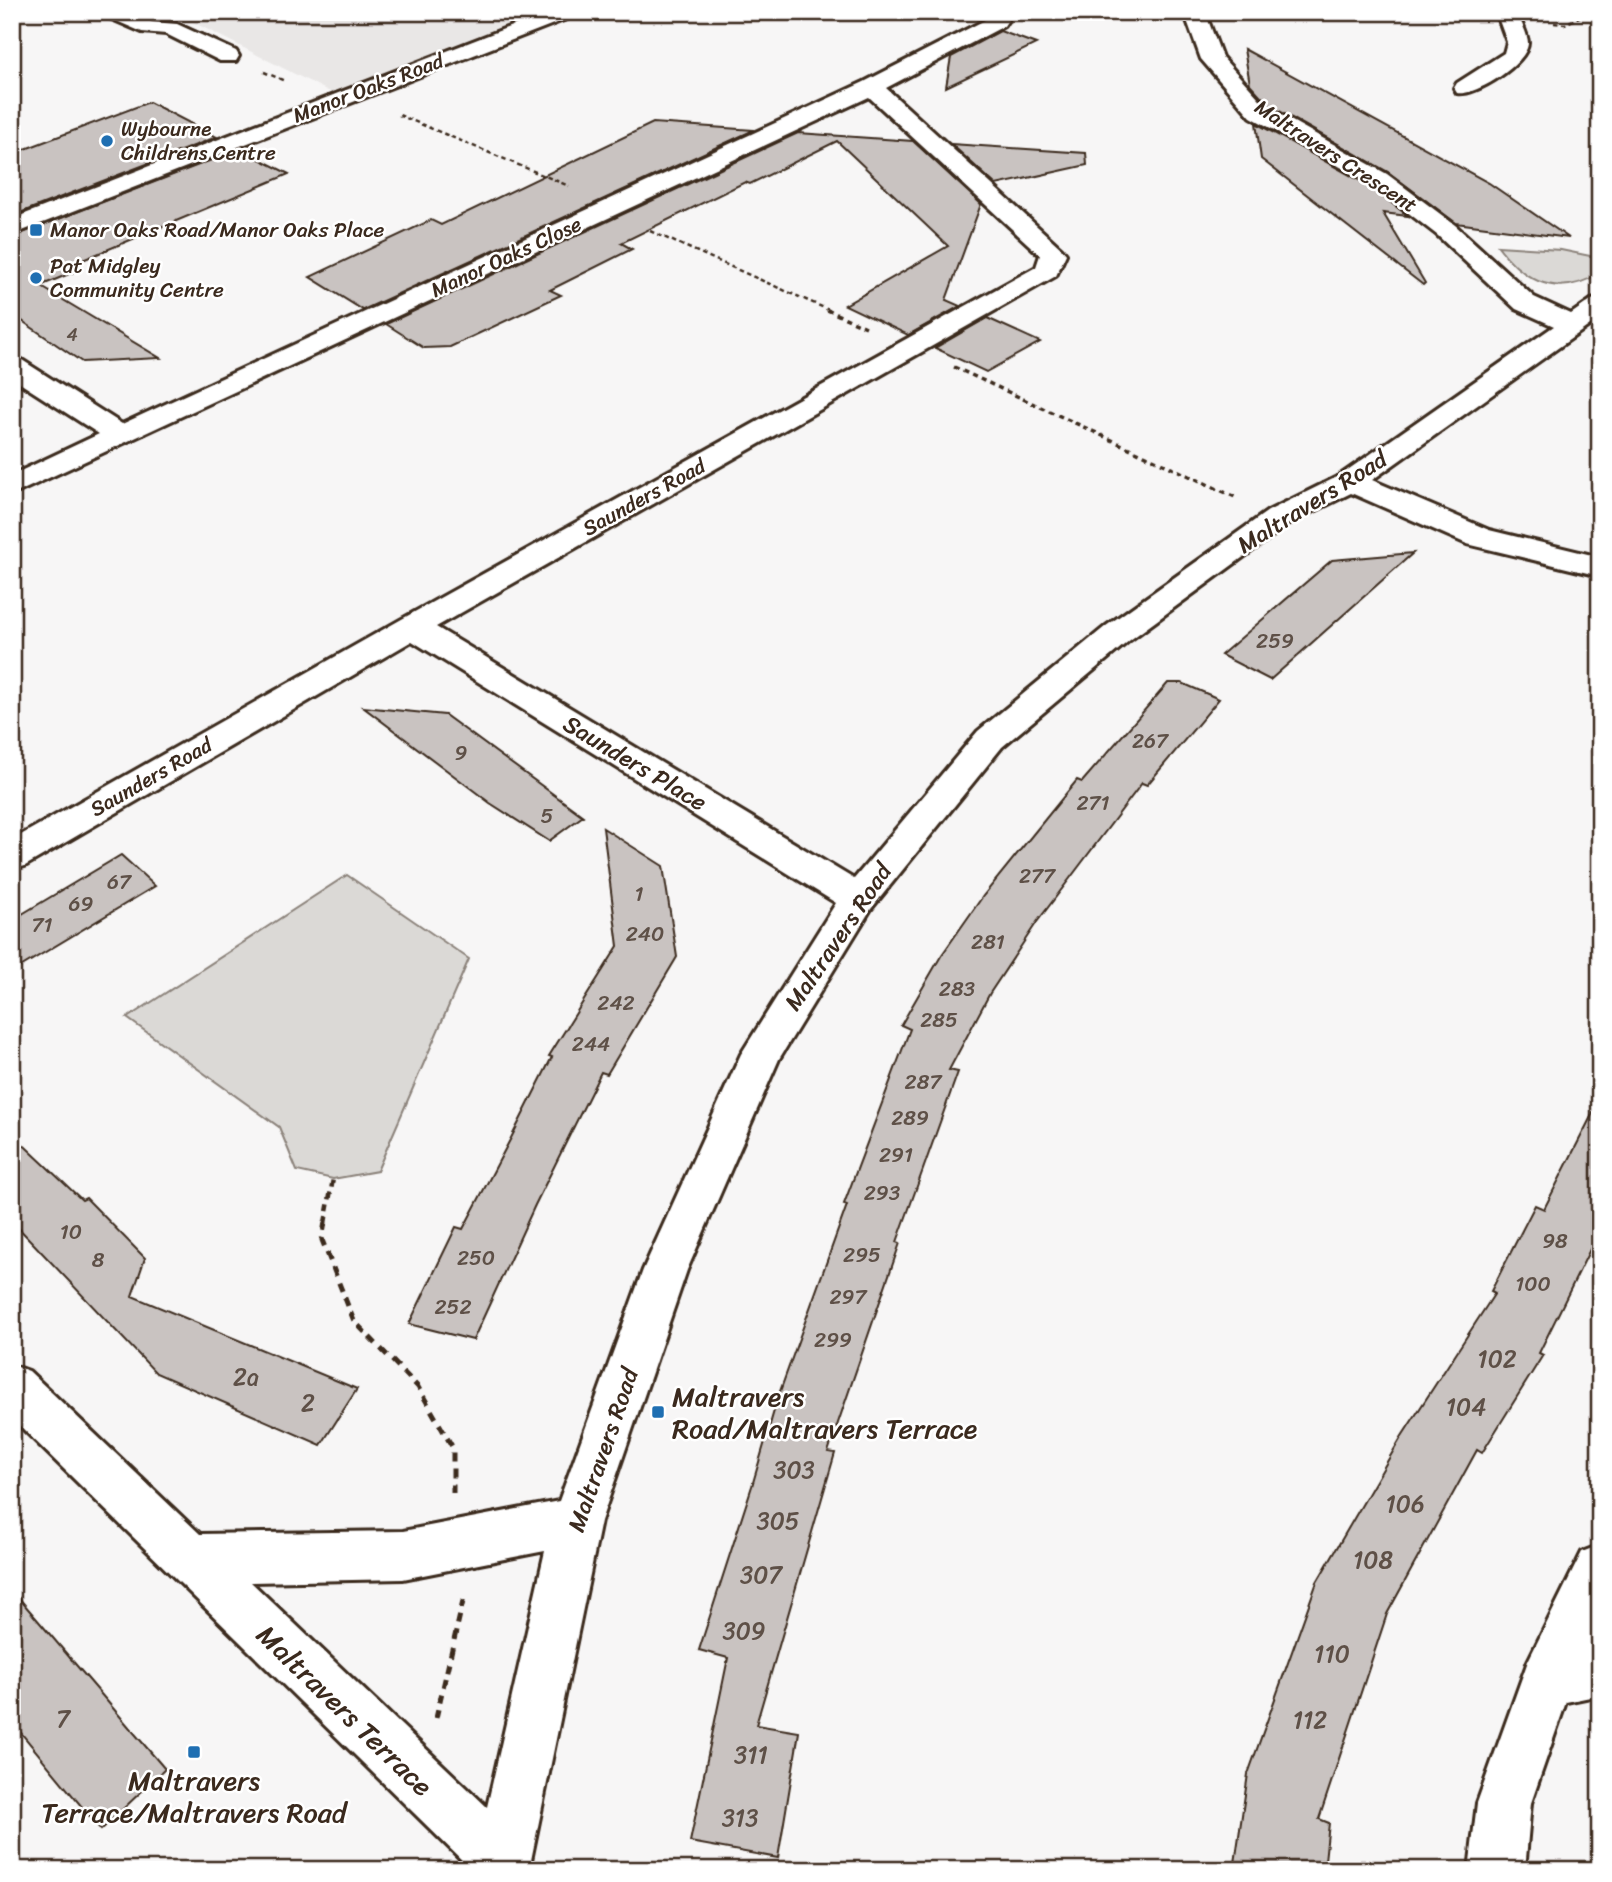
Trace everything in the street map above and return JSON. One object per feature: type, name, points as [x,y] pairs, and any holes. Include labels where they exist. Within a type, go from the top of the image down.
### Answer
[{"type":"street","points":[[112,12],[149,28],[170,28],[228,56]]},
{"type":"street","name":"Manor Oaks Road","points":[[12,228],[567,12]]},
{"type":"street","name":"Maltravers Crescent","points":[[1194,12],[1212,59],[1259,112],[1379,179],[1446,230],[1525,303],[1587,316]]},
{"type":"street","points":[[1465,88],[1514,56],[1518,43],[1506,12]]},
{"type":"street","name":"Manor Oaks Close","points":[[12,486],[872,87],[1000,17]]},
{"type":"street","name":"Saunders Road","points":[[12,857],[412,627],[1046,271],[1054,254],[872,87]]},
{"type":"street","name":"Maltravers Road","points":[[501,1865],[576,1521],[665,1270],[761,1054],[858,899],[990,739],[1118,633],[1279,517],[1350,482],[1587,316]]},
{"type":"street","points":[[12,366],[120,435]]},
{"type":"street","points":[[1350,482],[1478,537],[1600,567]]},
{"type":"street","name":"Saunders Place","points":[[412,627],[858,899]]},
{"type":"street","name":"Maltravers Terrace","points":[[12,1386],[422,1783],[501,1865]]},
{"type":"street","points":[[189,1559],[403,1555],[576,1521]]},
{"type":"street","points":[[1497,1870],[1504,1803],[1547,1680],[1600,1569]]},
{"type":"street","points":[[1547,1680],[1600,1669]]},
{"type":"path","points":[[350,95],[616,206]]},
{"type":"path","points":[[333,1179],[322,1240],[354,1321],[418,1387],[453,1448],[452,1546],[466,1587],[422,1783]]},
{"type":"shaded area","points":[[173,12],[553,12],[336,95]]},
{"type":"shaded area","points":[[1498,246],[1561,250],[1600,258],[1600,273],[1570,285],[1543,283],[1519,269]]},
{"type":"shaded area","points":[[347,875],[469,959],[377,1171],[333,1179],[297,1171],[279,1127],[127,1018]]},
{"type":"building","points":[[1000,31],[1036,44],[946,87],[951,57]]},
{"type":"building","points":[[1244,49],[1489,183],[1569,238],[1456,223],[1388,172],[1269,105],[1250,84]]},
{"type":"building","name":"Wybourne Childrens Centre","points":[[149,102],[217,137],[12,216],[12,154]]},
{"type":"building","points":[[653,123],[754,130],[363,310],[310,277],[431,220],[441,225]]},
{"type":"building","points":[[1256,123],[1370,186],[1408,216],[1383,213],[1425,283],[1423,285],[1261,159]]},
{"type":"building","points":[[798,133],[913,141],[981,204],[946,300],[960,306],[908,335],[845,305],[948,246],[837,141],[750,184],[745,182],[621,243],[632,249],[550,290],[561,295],[450,347],[424,348],[386,324]]},
{"type":"building","points":[[951,144],[1086,153],[1087,165],[996,185]]},
{"type":"building","points":[[240,149],[289,174],[73,264],[81,269],[40,286],[160,358],[82,362],[12,314],[12,237]]},
{"type":"building","points":[[987,318],[1040,342],[986,372],[935,348]]},
{"type":"building","points":[[1413,553],[1270,680],[1221,655],[1332,560]]},
{"type":"building","points":[[1168,683],[1182,683],[1219,699],[1147,785],[1142,783],[1037,922],[990,993],[949,1070],[958,1072],[897,1242],[900,1243],[828,1452],[835,1453],[756,1725],[799,1732],[778,1858],[690,1842],[728,1658],[699,1650],[778,1397],[847,1205],[844,1204],[910,1029],[901,1025],[941,956],[983,896],[1077,780],[1082,782]]},
{"type":"building","points":[[363,707],[445,715],[583,816],[549,841],[490,803]]},
{"type":"building","points":[[603,828],[663,866],[677,957],[607,1074],[601,1072],[535,1205],[473,1340],[409,1324],[456,1227],[463,1229],[511,1138],[552,1057],[549,1056],[618,946]]},
{"type":"building","points":[[121,855],[155,886],[12,972],[12,920]]},
{"type":"building","points":[[1600,1099],[1600,1229],[1539,1353],[1543,1355],[1482,1453],[1477,1450],[1387,1614],[1319,1819],[1329,1823],[1324,1870],[1234,1870],[1248,1774],[1317,1582],[1402,1436],[1495,1293],[1491,1291],[1535,1205],[1544,1209]]},
{"type":"building","points":[[12,1134],[82,1200],[86,1198],[145,1258],[132,1296],[357,1389],[321,1445],[156,1373],[12,1221]]},
{"type":"building","points":[[12,1590],[165,1769],[101,1830],[12,1722]]},
{"type":"place","name":"Wybourne Childrens Centre","points":[[107,141]]},
{"type":"place","name":"Manor Oaks Road/Manor Oaks Place","points":[[36,230]]},
{"type":"place","name":"Pat Midgley Community Centre","points":[[36,278]]},
{"type":"place","name":"Maltravers Road/Maltravers Terrace","points":[[658,1412]]},
{"type":"place","name":"Maltravers Terrace/Maltravers Road","points":[[194,1752]]}]
